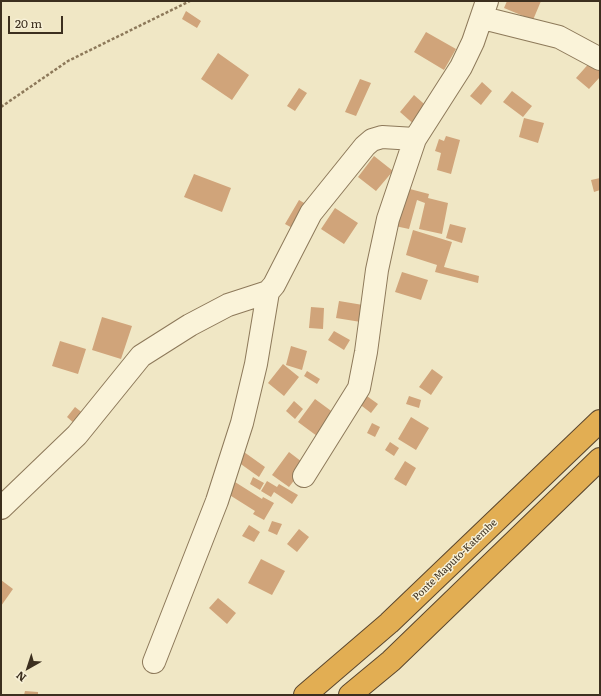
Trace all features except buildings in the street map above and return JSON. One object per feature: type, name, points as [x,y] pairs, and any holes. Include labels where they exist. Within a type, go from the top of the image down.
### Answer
[{"type":"highway","name":"Ponte Maputo-Katembe","points":[[305,695],[389,623],[600,421]]},
{"type":"highway","points":[[350,695],[391,661],[600,459]]},
{"type":"street","points":[[304,476],[359,388],[378,270],[388,219],[415,139],[461,67],[485,10],[559,37],[600,59]]},
{"type":"street","points":[[154,662],[217,501],[242,422],[256,364],[268,292],[274,285],[311,213],[365,146],[372,140],[382,137],[415,139]]},
{"type":"street","points":[[1,508],[77,435],[141,356],[190,325],[228,305],[268,292]]},
{"type":"path","points":[[1,107],[68,61],[190,1]]}]
